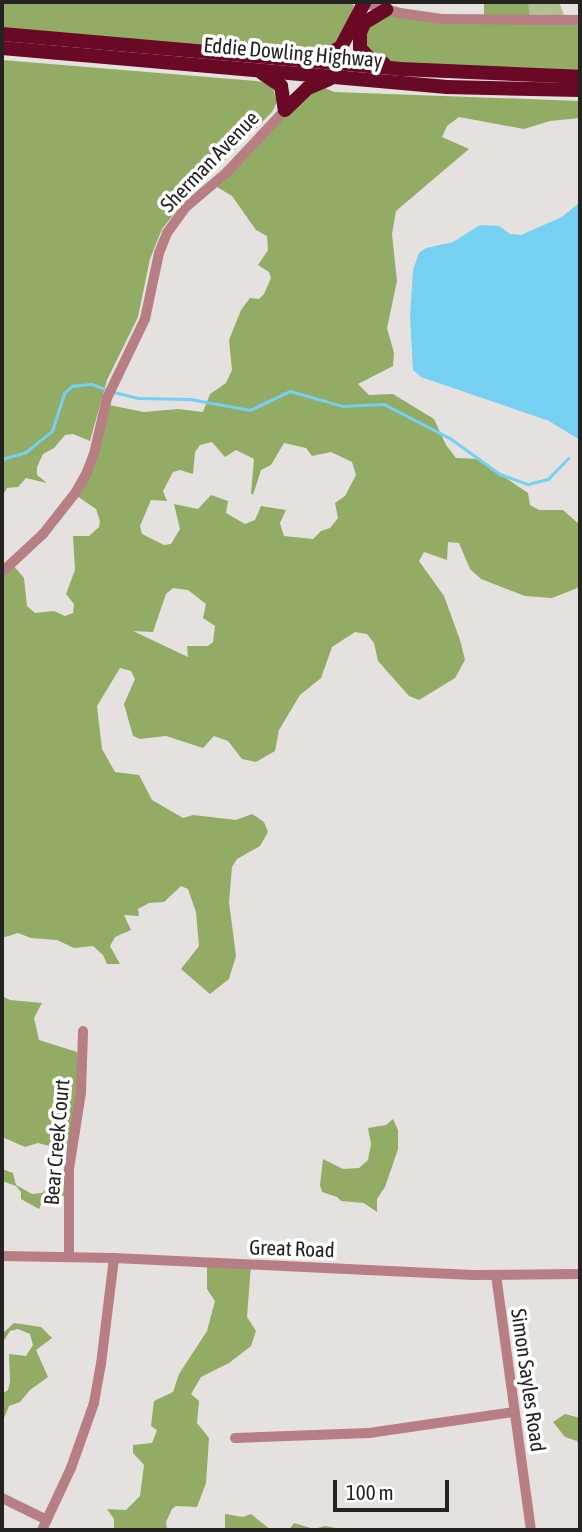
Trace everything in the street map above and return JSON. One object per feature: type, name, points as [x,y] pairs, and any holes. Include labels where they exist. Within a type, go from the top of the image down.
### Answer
[{"type":"highway","points":[[370,5],[359,41],[363,54],[400,69]]},
{"type":"highway","points":[[296,61],[327,55],[341,47],[370,5]]},
{"type":"highway","name":"Eddie Dowling Highway","points":[[2,34],[400,69],[580,77]]},
{"type":"highway","name":"Eddie Dowling Highway","points":[[2,48],[333,78],[525,91],[580,90]]},
{"type":"highway","points":[[258,71],[281,86],[285,110]]},
{"type":"highway","points":[[285,110],[308,88],[333,78]]},
{"type":"street","points":[[370,5],[421,16],[478,21],[580,20]]},
{"type":"street","name":"Sherman Avenue","points":[[2,572],[43,534],[76,492],[87,472],[108,394],[145,319],[159,253],[167,233],[186,207],[227,172],[285,110]]},
{"type":"street","name":"Bear Creek Court","points":[[69,1257],[69,1169],[81,1092],[83,1031]]},
{"type":"street","name":"Great Road","points":[[2,1256],[114,1258],[496,1275],[580,1274]]},
{"type":"street","points":[[42,1530],[75,1458],[94,1403],[102,1364],[114,1258]]},
{"type":"street","name":"Simon Sayles Road","points":[[496,1275],[531,1530]]},
{"type":"street","points":[[235,1438],[369,1433],[513,1412]]},
{"type":"street","points":[[2,1498],[47,1520]]},
{"type":"green space","points":[[2,2],[352,2],[354,6],[337,43],[315,55],[2,35]]},
{"type":"green space","points":[[362,2],[382,2],[380,6],[484,20],[484,2],[528,2],[530,20],[580,19],[580,77],[378,61],[359,34],[376,7]]},
{"type":"green space","points":[[486,2],[559,2],[564,15],[488,14]]},
{"type":"green space","points":[[2,60],[267,82],[273,89],[277,102],[272,112],[185,200],[162,229],[150,259],[138,317],[107,380],[90,441],[73,434],[65,435],[54,448],[43,454],[37,467],[37,475],[47,483],[26,478],[18,487],[7,488],[2,497]]},
{"type":"green space","points":[[314,83],[334,92],[580,101],[580,118],[550,121],[524,129],[459,117],[447,126],[442,137],[469,149],[396,211],[392,234],[397,281],[387,328],[394,353],[393,366],[358,384],[369,395],[393,394],[434,419],[446,445],[456,458],[478,459],[528,493],[530,505],[539,510],[563,510],[580,525],[580,587],[552,598],[525,596],[481,579],[470,569],[459,543],[448,542],[447,560],[424,552],[419,561],[444,596],[465,660],[455,678],[419,700],[409,696],[378,661],[374,643],[367,634],[355,632],[332,647],[321,678],[300,695],[279,730],[275,751],[256,762],[242,759],[228,741],[214,736],[203,748],[166,736],[140,739],[133,736],[124,704],[135,679],[131,671],[120,668],[97,706],[102,749],[115,772],[139,775],[152,800],[183,818],[193,815],[236,820],[252,814],[264,822],[268,832],[260,846],[237,859],[232,867],[229,902],[236,956],[229,979],[210,994],[181,969],[199,946],[196,912],[188,889],[181,886],[164,902],[149,903],[138,909],[139,916],[124,915],[131,930],[115,937],[110,946],[120,964],[107,964],[103,955],[93,946],[74,948],[57,940],[31,938],[18,933],[2,938],[2,573],[12,564],[24,578],[27,606],[35,613],[54,611],[65,616],[73,613],[74,604],[66,594],[75,570],[73,536],[89,536],[99,527],[100,521],[96,509],[74,494],[109,405],[144,412],[178,409],[203,412],[210,394],[226,383],[232,370],[229,340],[241,310],[250,298],[259,299],[264,294],[271,278],[269,272],[258,265],[268,250],[267,236],[256,230],[232,196],[212,184]],"holes":[[[212,442],[225,457],[236,450],[254,459],[253,495],[261,470],[271,465],[284,443],[306,448],[312,456],[331,452],[352,462],[356,475],[345,496],[335,503],[338,518],[330,528],[321,531],[313,539],[284,536],[280,523],[286,510],[261,506],[255,520],[245,524],[226,513],[228,501],[211,495],[198,509],[174,504],[180,529],[171,544],[164,545],[142,534],[140,526],[151,500],[167,501],[163,491],[173,472],[180,470],[193,474],[195,452],[200,445]],[[173,588],[188,590],[206,604],[203,618],[215,626],[213,642],[208,646],[187,646],[188,657],[133,631],[153,632],[166,594]]]},
{"type":"green space","points":[[2,996],[10,1000],[42,1003],[34,1018],[39,1040],[77,1052],[80,1091],[69,1151],[38,1143],[25,1147],[2,1137]]},
{"type":"green space","points":[[393,1119],[398,1130],[398,1149],[385,1187],[377,1199],[377,1212],[364,1203],[341,1201],[322,1192],[320,1185],[323,1159],[343,1169],[359,1168],[368,1160],[371,1144],[368,1128],[386,1125]]},
{"type":"green space","points":[[2,1169],[13,1173],[16,1185],[32,1194],[42,1193],[49,1186],[66,1188],[66,1196],[46,1194],[39,1209],[21,1199],[21,1192],[16,1186],[2,1181]]},
{"type":"green space","points":[[207,1263],[251,1265],[247,1317],[256,1331],[251,1346],[229,1363],[201,1377],[191,1394],[199,1401],[197,1423],[209,1438],[206,1483],[197,1507],[176,1506],[172,1509],[166,1522],[167,1530],[114,1530],[114,1519],[107,1509],[126,1510],[140,1496],[144,1465],[133,1453],[133,1445],[152,1443],[157,1430],[151,1426],[154,1401],[173,1392],[179,1374],[207,1331],[215,1301],[207,1289]]},
{"type":"green space","points":[[14,1323],[41,1327],[52,1338],[36,1350],[48,1377],[30,1390],[20,1402],[9,1406],[2,1423],[2,1394],[8,1390],[10,1382],[9,1354],[26,1356],[33,1345],[30,1334],[18,1329],[10,1331],[3,1342],[2,1334]]},
{"type":"green space","points":[[565,1414],[580,1418],[580,1449],[577,1441],[565,1437],[553,1422]]},
{"type":"green space","points":[[225,1514],[243,1517],[251,1514],[271,1530],[225,1530]]},
{"type":"green space","points":[[294,1523],[314,1529],[325,1526],[347,1530],[289,1530]]},
{"type":"water","points":[[580,202],[580,440],[549,421],[421,377],[413,370],[410,318],[413,270],[419,253],[426,248],[453,242],[480,225],[499,226],[510,234],[521,235],[562,217]]},
{"type":"waterway","points":[[2,459],[26,452],[52,431],[64,393],[72,386],[92,384],[105,389]]},
{"type":"waterway","points":[[114,392],[138,398],[190,399],[250,410],[290,391],[343,406],[384,404],[450,438],[500,474],[528,484],[548,479],[568,458]]}]
